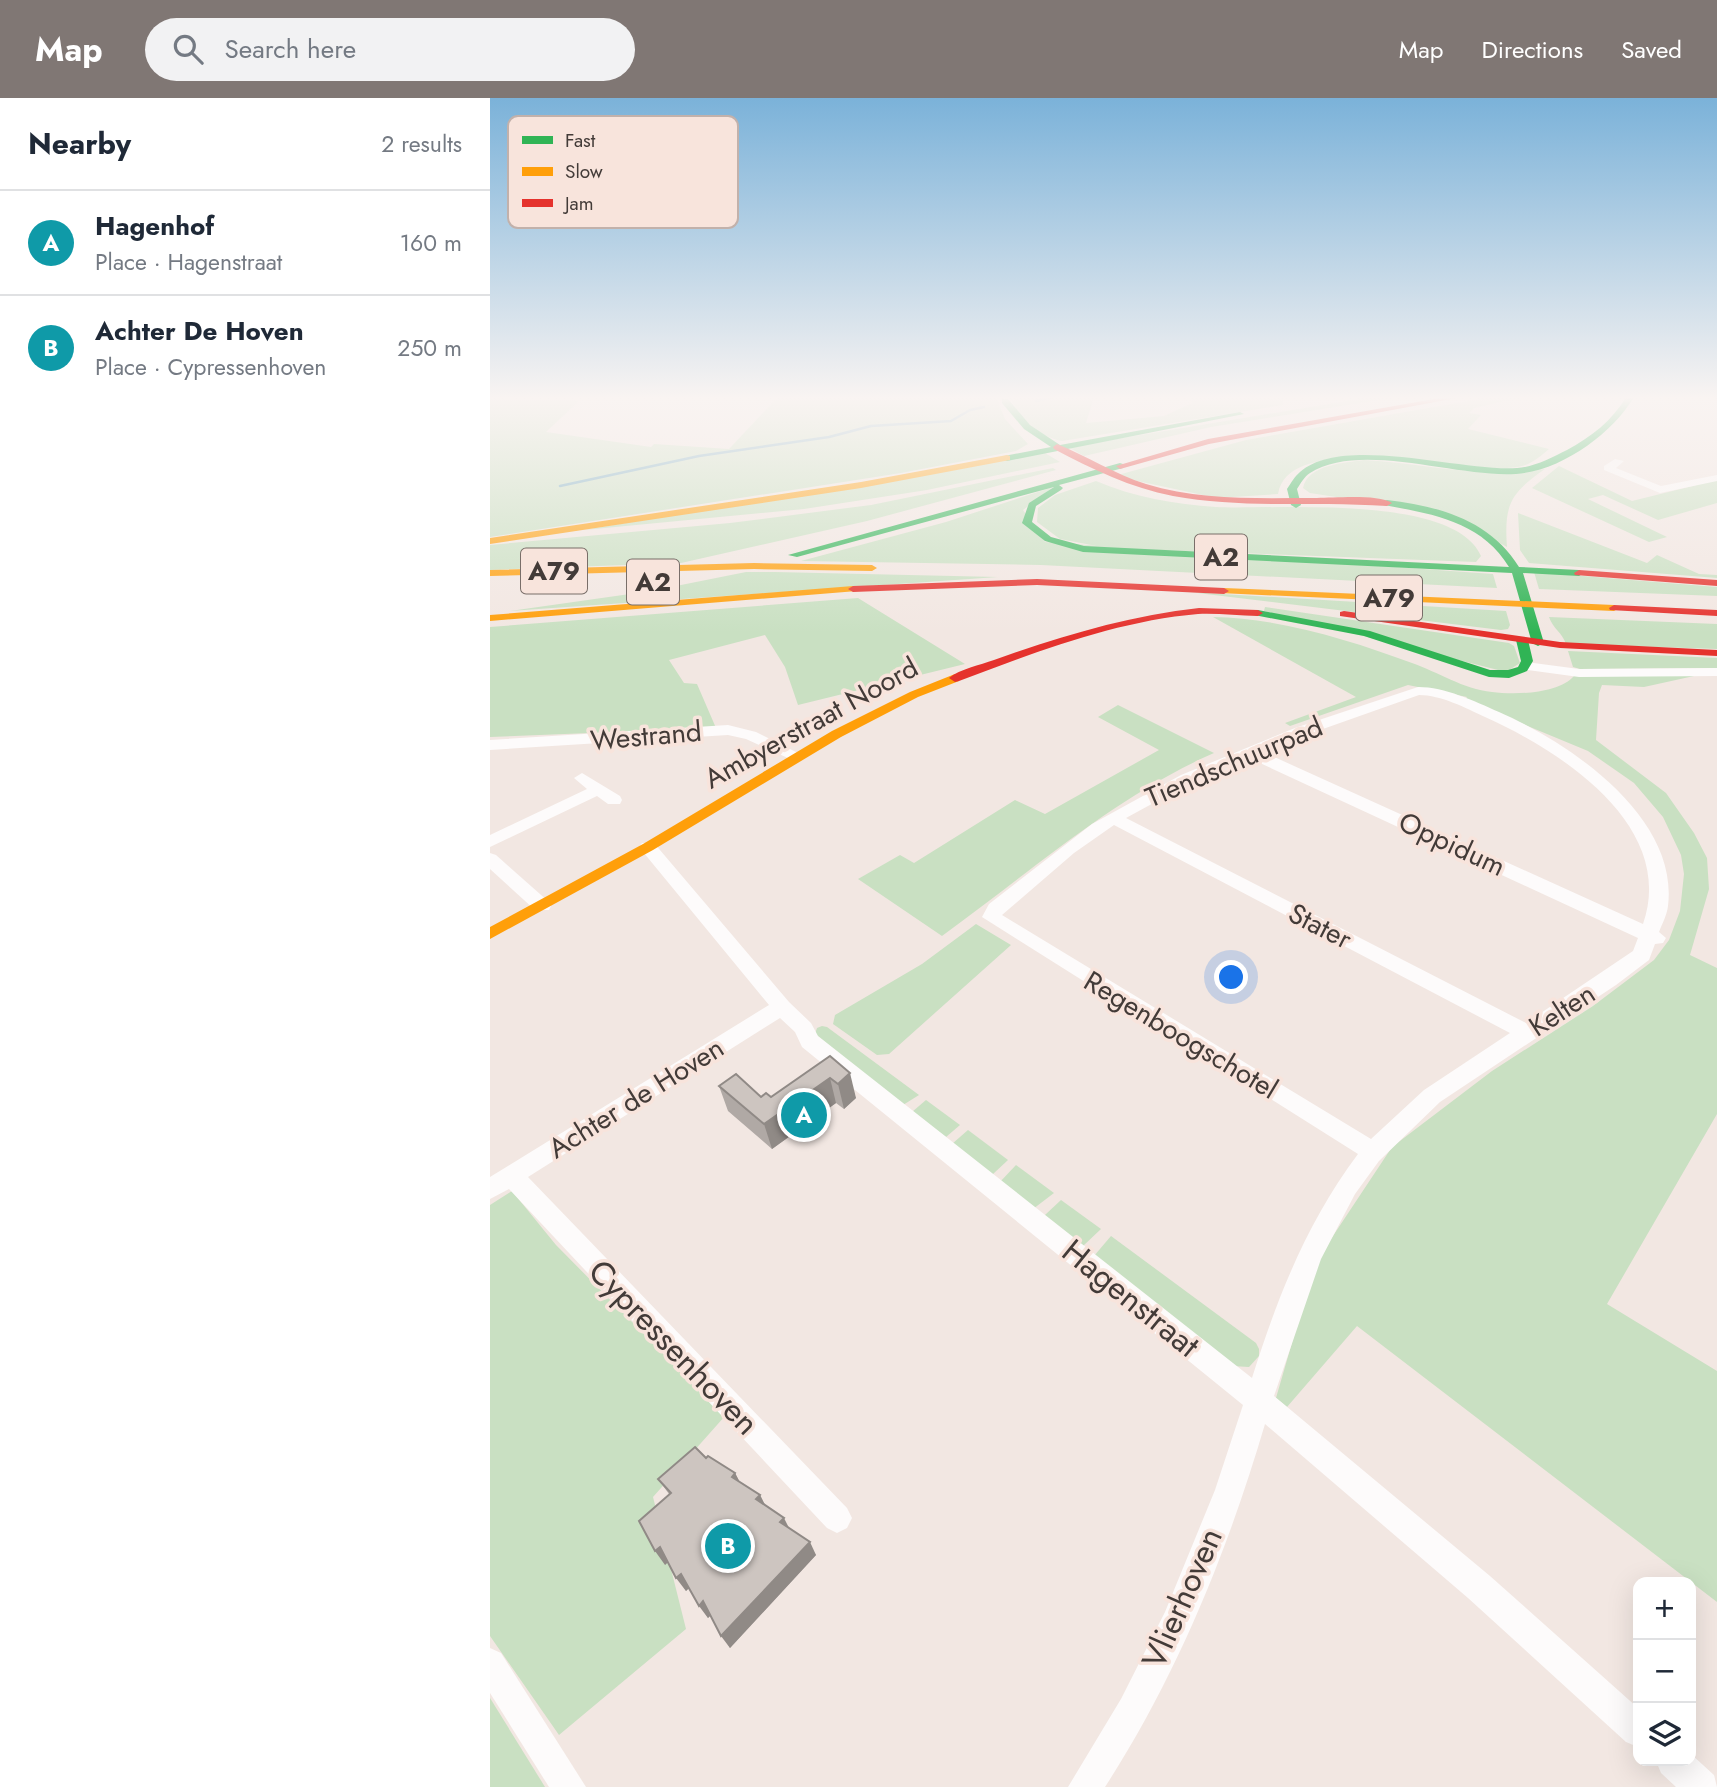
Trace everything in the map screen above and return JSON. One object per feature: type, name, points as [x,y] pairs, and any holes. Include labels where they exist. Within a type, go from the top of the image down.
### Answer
[{"type":"main road","points":[[490,542],[909,476]]},
{"type":"main road","name":"A2","points":[[630,586],[855,540],[1060,476]]},
{"type":"main road","name":"A2","points":[[1066,476],[1035,501],[1027,512],[1027,523],[1031,528],[1053,541],[1107,552],[1507,569]]},
{"type":"main road","points":[[1097,476],[1107,482],[1150,495],[1223,505],[1374,500],[1443,515],[1490,538],[1505,551],[1513,587],[1530,615],[1526,666]]},
{"type":"main road","points":[[1295,502],[1292,489],[1300,476]]},
{"type":"main road","points":[[490,542],[742,520]]},
{"type":"main road","name":"A2","points":[[544,587],[777,555]]},
{"type":"main road","name":"A79","points":[[490,573],[777,555],[887,568]]},
{"type":"main road","name":"A79","points":[[490,581],[777,555]]},
{"type":"main road","name":"A79","points":[[939,569],[1189,576],[1717,603]]},
{"type":"main road","points":[[1507,569],[1717,583]]},
{"type":"main road","name":"A79","points":[[1061,582],[1265,604],[1530,641],[1717,653]]},
{"type":"main road","name":"A79","points":[[490,618],[904,586],[1061,582],[1717,614]]},
{"type":"main road","points":[[1513,587],[1513,614],[1543,668]]},
{"type":"main road","points":[[490,605],[583,594]]},
{"type":"main road","name":"Ambyerstraat Noord","points":[[490,934],[648,847],[796,756],[897,700],[992,662],[1157,616],[1194,611],[1252,611],[1345,628],[1489,673],[1512,674],[1526,666]]},
{"type":"main road","name":"Ambyerstraat Noord","points":[[1222,612],[1312,625],[1351,635],[1415,654],[1489,682],[1523,682],[1537,676],[1543,668]]},
{"type":"street","points":[[1626,476],[1660,491],[1717,478]]},
{"type":"street","points":[[1526,666],[1579,673],[1717,672]]},
{"type":"street","name":"Tiendschuurpad","points":[[991,917],[996,908],[1113,818],[1160,791],[1247,751],[1418,691],[1429,691],[1520,724],[1583,755],[1623,783],[1656,818]]},
{"type":"street","name":"Westrand","points":[[490,746],[723,730],[751,735],[796,756]]},
{"type":"street","name":"Oppidum","points":[[1247,751],[1656,938]]},
{"type":"street","points":[[582,778],[614,800]]},
{"type":"street","points":[[490,842],[598,789]]},
{"type":"street","name":"Stater","points":[[1113,818],[1527,1033]]},
{"type":"street","name":"Hagenstraat","points":[[648,847],[782,1007],[804,1028],[809,1041],[1258,1400],[1479,1587],[1633,1726]]},
{"type":"street","points":[[490,859],[542,906]]},
{"type":"street","name":"Kelten","points":[[1258,1400],[1311,1249],[1329,1214],[1373,1152],[1425,1103],[1624,970],[1656,938],[1673,901],[1677,877]]},
{"type":"street","name":"Regenboogschotel","points":[[991,917],[1373,1152]]},
{"type":"street","name":"Achter de Hoven","points":[[501,1182],[782,1007]]},
{"type":"street","name":"Cypressenhoven","points":[[501,1182],[837,1518]]},
{"type":"street","name":"Vlierhoven","points":[[1093,1783],[1171,1629],[1211,1537],[1258,1400]]},
{"type":"street","points":[[490,1664],[569,1787]]},
{"type":"street","points":[[1678,1766],[1702,1787]]},
{"type":"green space","points":[[490,476],[883,476],[490,537]]},
{"type":"green space","points":[[908,476],[994,476],[927,490],[804,509],[584,530]]},
{"type":"green space","points":[[1015,476],[1034,476],[867,521],[681,563],[490,570],[490,545],[730,523],[871,505]]},
{"type":"green space","points":[[1114,476],[1289,476],[1278,494],[1217,498]]},
{"type":"green space","points":[[1310,476],[1536,476],[1517,493],[1508,510],[1507,547],[1447,514],[1310,493],[1303,488]]},
{"type":"green space","points":[[1547,476],[1579,476],[1632,501],[1717,480],[1717,503],[1658,520],[1603,495],[1588,499],[1667,537],[1649,542],[1532,488]]},
{"type":"green space","points":[[1096,481],[1139,495],[1201,506],[1318,507],[1400,514],[1436,522],[1464,536],[1481,556],[1476,562],[1107,548],[1060,539],[1037,522],[1038,508],[1055,495]]},
{"type":"green space","points":[[1053,487],[1023,510],[1045,542],[1493,574],[1497,588],[1041,565],[801,561],[946,522]]},
{"type":"green space","points":[[1518,513],[1647,563],[1657,555],[1699,574],[1717,575],[1717,578],[1529,563],[1520,550]]},
{"type":"green space","points":[[746,572],[998,577],[510,611],[651,591]]},
{"type":"green space","points":[[1534,572],[1717,587],[1717,596],[1539,589]]},
{"type":"green space","points":[[1189,592],[1506,611],[1510,625],[1508,629],[1501,630]]},
{"type":"green space","points":[[858,598],[965,664],[798,705],[785,667],[765,635],[669,660],[684,683],[697,684],[716,728],[490,737],[490,627]]},
{"type":"green space","points":[[1265,607],[1509,643],[1514,646],[1520,663],[1506,672],[1264,611]]},
{"type":"green space","points":[[1213,617],[1263,621],[1314,632],[1388,654],[1451,680],[1492,692],[1524,693],[1547,690],[1558,687],[1574,676],[1694,676],[1644,687],[1602,685],[1599,693],[1596,740],[1666,793],[1694,833],[1707,858],[1709,889],[1690,955],[1717,968],[1717,1114],[1607,1304],[1717,1371],[1717,1602],[1696,1586],[1696,1577],[1684,1577],[1357,1326],[1287,1407],[1276,1398],[1315,1263],[1392,1147],[1492,1071],[1593,1006],[1654,960],[1669,940],[1680,911],[1684,874],[1681,855],[1663,817],[1634,783],[1588,751],[1465,700],[1467,697],[1408,685],[1290,726],[1285,723],[1356,697]]},
{"type":"green space","points":[[1549,617],[1717,624],[1717,649],[1566,644]]},
{"type":"green space","points":[[1568,651],[1717,658],[1717,668],[1580,669],[1573,667]]},
{"type":"green space","points":[[1118,705],[1214,753],[1177,771],[1107,814],[942,936],[858,879],[900,855],[914,863],[1015,800],[1045,814],[1159,750],[1098,717]]},
{"type":"green space","points":[[976,924],[1011,945],[889,1054],[877,1055],[833,1024],[835,1015],[922,964]]},
{"type":"green space","points":[[822,1026],[919,1095],[903,1105],[815,1034],[817,1028]]},
{"type":"green space","points":[[926,1100],[960,1125],[946,1137],[912,1112]]},
{"type":"green space","points":[[968,1130],[1008,1160],[993,1174],[990,1175],[952,1144]]},
{"type":"green space","points":[[1016,1165],[1054,1193],[1033,1209],[999,1183]]},
{"type":"green space","points":[[512,1191],[556,1245],[725,1416],[653,1497],[686,1629],[559,1735],[490,1636],[490,1205]]},
{"type":"green space","points":[[1061,1200],[1101,1229],[1083,1246],[1045,1219],[1045,1215]]},
{"type":"green space","points":[[1111,1236],[1256,1343],[1259,1356],[1249,1367],[1232,1366],[1094,1256]]},
{"type":"green space","points":[[490,1698],[545,1787],[490,1787]]},
{"type":"building","points":[[830,1056],[850,1073],[838,1084],[830,1078],[764,1124],[719,1086],[736,1074],[761,1097],[766,1093],[771,1097]]},
{"type":"building","points":[[695,1447],[706,1458],[708,1456],[735,1473],[732,1477],[760,1495],[756,1499],[784,1518],[780,1522],[810,1542],[721,1636],[703,1601],[699,1606],[681,1574],[676,1578],[660,1547],[655,1551],[639,1521],[671,1493],[658,1479]]},
{"type":"waterway","points":[[560,486],[607,476]]},
{"type":"traffic: fast","points":[[793,555],[1084,476]]},
{"type":"traffic: fast","points":[[1296,505],[1292,489],[1302,476]]},
{"type":"traffic: fast","points":[[1058,488],[1032,505],[1027,523],[1048,539],[1083,549],[1579,573]]},
{"type":"traffic: fast","points":[[1387,503],[1443,514],[1461,521],[1494,541],[1516,570],[1538,643]]},
{"type":"traffic: fast","points":[[1258,613],[1366,633],[1489,673],[1509,674],[1523,669],[1527,661],[1522,640]]},
{"type":"traffic: slow","points":[[490,541],[911,476]]},
{"type":"traffic: slow","points":[[490,573],[754,566],[872,568]]},
{"type":"traffic: slow","points":[[490,618],[853,589]]},
{"type":"traffic: slow","points":[[1224,591],[1614,608]]},
{"type":"traffic: slow","points":[[490,934],[648,847],[836,734],[955,678]]},
{"type":"traffic: jam","points":[[1115,476],[1172,493],[1198,497],[1387,503]]},
{"type":"traffic: jam","points":[[1579,573],[1717,583]]},
{"type":"traffic: jam","points":[[853,589],[1037,582],[1224,591]]},
{"type":"traffic: jam","points":[[1614,608],[1717,613]]},
{"type":"traffic: jam","points":[[955,678],[1075,636],[1138,620],[1199,611],[1258,613]]},
{"type":"traffic: jam","points":[[1344,614],[1560,645],[1717,653]]},
{"type":"place","name":"Hagenhof","points":[[804,1115]]},
{"type":"place","name":"Achter De Hoven","points":[[728,1546]]}]
